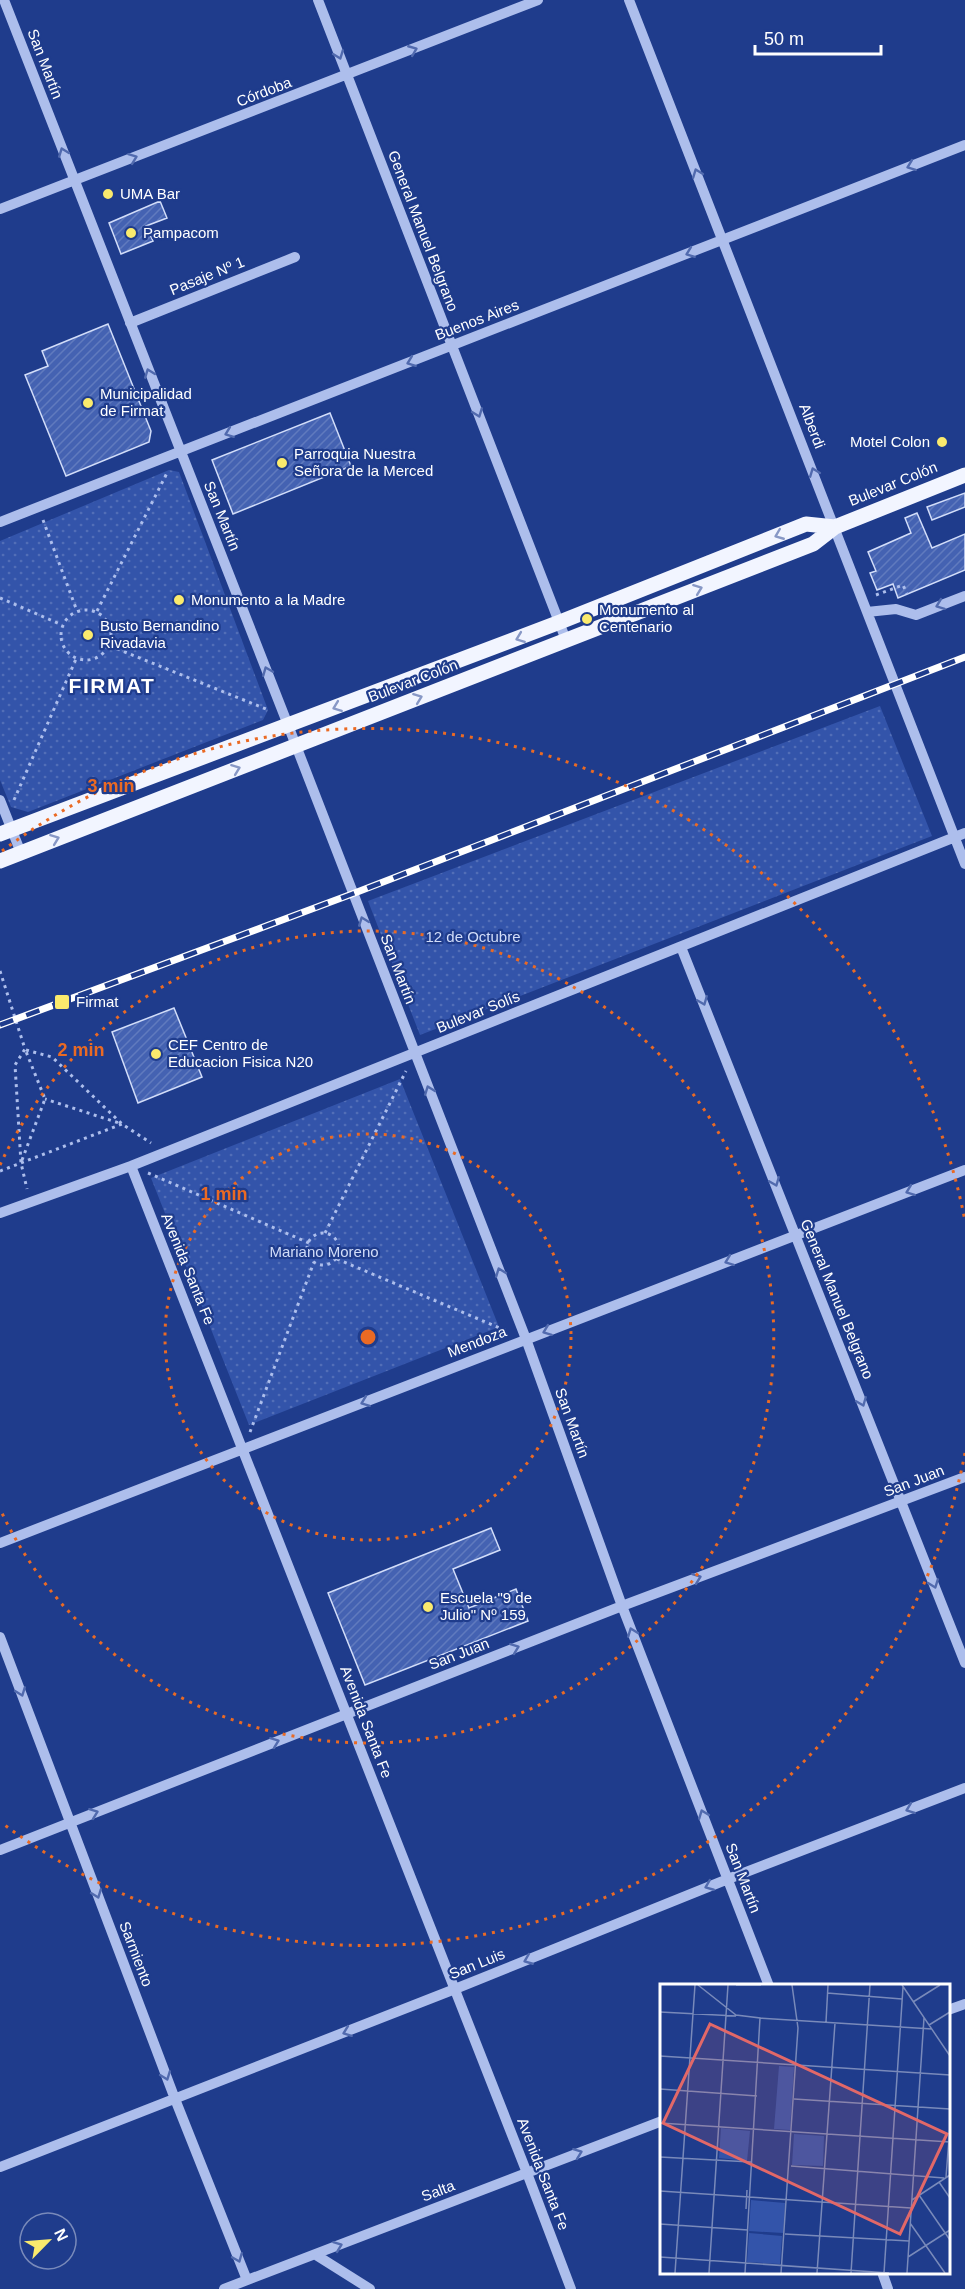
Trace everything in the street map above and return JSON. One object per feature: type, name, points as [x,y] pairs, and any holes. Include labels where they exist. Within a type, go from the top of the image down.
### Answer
[{"type":"main road","name":"Bulevar Colón","points":[[0,861],[813,544],[835,527],[965,475]]},
{"type":"main road","name":"Bulevar Colón","points":[[6,832],[560,622],[806,524],[835,527]]},
{"type":"street","name":"San Martín","points":[[4,0],[526,1339],[622,1606],[768,1984]]},
{"type":"street","name":"General Manuel Belgrano","points":[[318,0],[566,640]]},
{"type":"street","name":"Córdoba","points":[[0,209],[348,76],[538,0]]},
{"type":"street","name":"Alberdi","points":[[629,0],[867,612],[960,835],[965,864]]},
{"type":"street","name":"Buenos Aires","points":[[0,522],[965,145]]},
{"type":"street","name":"Pasaje Nº 1","points":[[130,323],[295,257]]},
{"type":"street","points":[[867,612],[896,609],[916,615],[965,596]]},
{"type":"street","points":[[0,800],[6,832],[21,853]]},
{"type":"street","name":"Bulevar Solís","points":[[0,1213],[131,1166],[960,835]]},
{"type":"street","name":"General Manuel Belgrano","points":[[681,946],[965,1664]]},
{"type":"street","name":"Avenida Santa Fe","points":[[131,1166],[571,2289]]},
{"type":"street","name":"Mendoza","points":[[0,1544],[965,1170]]},
{"type":"street","name":"San Juan","points":[[0,1850],[622,1606],[965,1477]]},
{"type":"street","name":"Sarmiento","points":[[0,1637],[175,2099],[247,2280]]},
{"type":"street","name":"San Luis","points":[[0,2167],[455,1989],[728,1879],[965,1788]]},
{"type":"street","points":[[950,2009],[965,2004]]},
{"type":"street","name":"Salta","points":[[224,2289],[660,2122]]},
{"type":"street","points":[[316,2255],[370,2289]]},
{"type":"street","points":[[883,2274],[888,2289]]},
{"type":"path","points":[[97,611],[180,452]]},
{"type":"path","points":[[38,507],[77,611]]},
{"type":"path","points":[[872,586],[876,596],[903,585],[907,594]]},
{"type":"path","points":[[0,598],[62,625]]},
{"type":"path","points":[[77,611],[97,611],[110,625],[110,646],[94,660],[76,659],[63,647],[62,625],[77,611]]},
{"type":"path","points":[[110,646],[268,710]]},
{"type":"path","points":[[6,832],[11,807],[76,659]]},
{"type":"path","points":[[0,971],[25,1049],[45,1099],[21,1163]]},
{"type":"path","points":[[25,1049],[52,1057],[122,1124],[165,1152]]},
{"type":"path","points":[[25,1049],[15,1065],[21,1163],[30,1201]]},
{"type":"path","points":[[325,1233],[414,1054]]},
{"type":"path","points":[[45,1099],[122,1124]]},
{"type":"path","points":[[0,1171],[122,1124]]},
{"type":"path","points":[[131,1166],[309,1243]]},
{"type":"path","points":[[325,1233],[335,1238],[339,1248],[337,1259],[326,1266],[314,1262],[308,1254],[309,1243],[315,1235],[325,1233]]},
{"type":"path","points":[[337,1259],[526,1339]]},
{"type":"path","points":[[243,1449],[314,1262]]},
{"type":"green space","points":[[169,470],[179,472],[268,710],[263,720],[28,812],[11,807],[0,780],[0,541]]},
{"type":"green space","name":"12 de Octubre","points":[[880,706],[932,836],[420,1035],[368,901]]},
{"type":"green space","name":"Mariano Moreno","points":[[400,1079],[499,1327],[249,1425],[151,1178]]},
{"type":"building","name":"Pampacom","points":[[160,201],[167,218],[146,226],[153,241],[121,254],[109,223]]},
{"type":"building","name":"Municipalidad de Firmat","points":[[108,324],[151,431],[149,442],[66,476],[25,375],[48,366],[42,351]]},
{"type":"building","name":"Parroquia Nuestra Señora de la Merced","points":[[330,413],[351,466],[233,514],[212,460]]},
{"type":"building","points":[[965,493],[965,507],[932,520],[927,507]]},
{"type":"building","points":[[917,513],[932,548],[965,534],[965,570],[898,598],[893,584],[877,590],[870,573],[876,571],[868,552],[911,533],[905,518]]},
{"type":"building","name":"CEF Centro de Educacion Fisica N20","points":[[174,1008],[202,1077],[138,1103],[112,1032]]},
{"type":"building","name":"Escuela \"9 de Julio\" Nº 159","points":[[491,1528],[500,1550],[453,1569],[469,1608],[516,1589],[528,1621],[365,1685],[328,1593]]},
{"type":"railway","points":[[0,1025],[352,894],[965,657]]},
{"type":"place","name":"UMA Bar","points":[[108,194]]},
{"type":"place","name":"Pampacom","points":[[131,233]]},
{"type":"place","name":"Municipalidad de Firmat","points":[[88,403]]},
{"type":"place","name":"Motel Colon","points":[[942,442]]},
{"type":"place","name":"Parroquia Nuestra Señora de la Merced","points":[[282,463]]},
{"type":"place","name":"Monumento a la Madre","points":[[179,600]]},
{"type":"place","name":"Monumento al Centenario","points":[[587,619]]},
{"type":"place","name":"Busto Bernandino Rivadavia","points":[[88,635]]},
{"type":"place","name":"Firmat","points":[[62,1002]]},
{"type":"place","name":"CEF Centro de Educacion Fisica N20","points":[[156,1054]]},
{"type":"place","name":"Escuela \"9 de Julio\" Nº 159","points":[[428,1607]]},
{"type":"district","name":"FIRMAT","points":[[112,686]]}]
